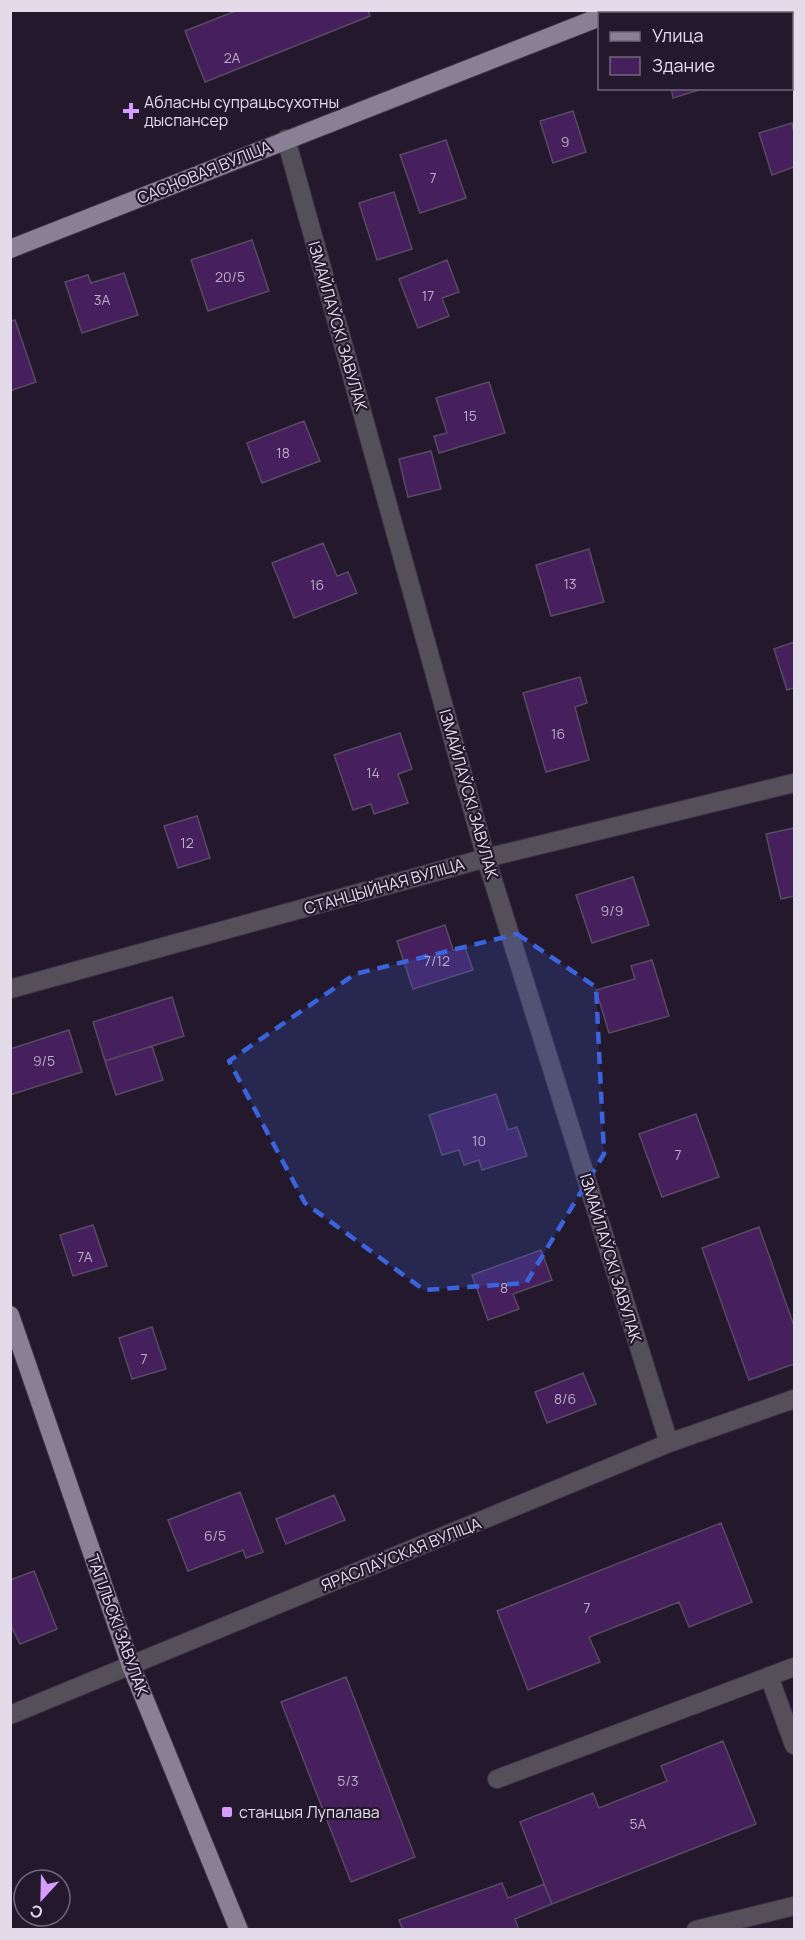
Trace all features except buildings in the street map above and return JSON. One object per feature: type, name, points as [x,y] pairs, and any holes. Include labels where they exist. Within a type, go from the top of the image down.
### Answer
[{"type":"main road","name":"САСНОВАЯ ВУЛІЦА","points":[[10,249],[598,18]]},
{"type":"main road","name":"ТАГІЛЬСКІ ЗАВУЛАК","points":[[10,1315],[131,1666],[239,1929]]},
{"type":"street","name":"ІЗМАЙЛАЎСКІ ЗАВУЛАК","points":[[286,139],[486,858],[669,1443]]},
{"type":"street","name":"СТАНЦЫЙНАЯ ВУЛІЦА","points":[[10,990],[486,858],[795,783]]},
{"type":"street","name":"ЯРАСЛАЎСКАЯ ВУЛІЦА","points":[[10,1715],[669,1443],[795,1400]]},
{"type":"street","points":[[497,1779],[795,1667]]},
{"type":"street","points":[[769,1676],[795,1744]]},
{"type":"street","points":[[696,1929],[795,1906]]},
{"type":"highlighted area","points":[[517,934],[596,987],[604,1154],[526,1283],[424,1290],[305,1203],[229,1061],[355,974]]},
{"type":"place","name":"Абласны супрацьсухотны дыспансер","points":[[131,111]]},
{"type":"place","name":"станцыя Лупалава","points":[[227,1812]]}]
